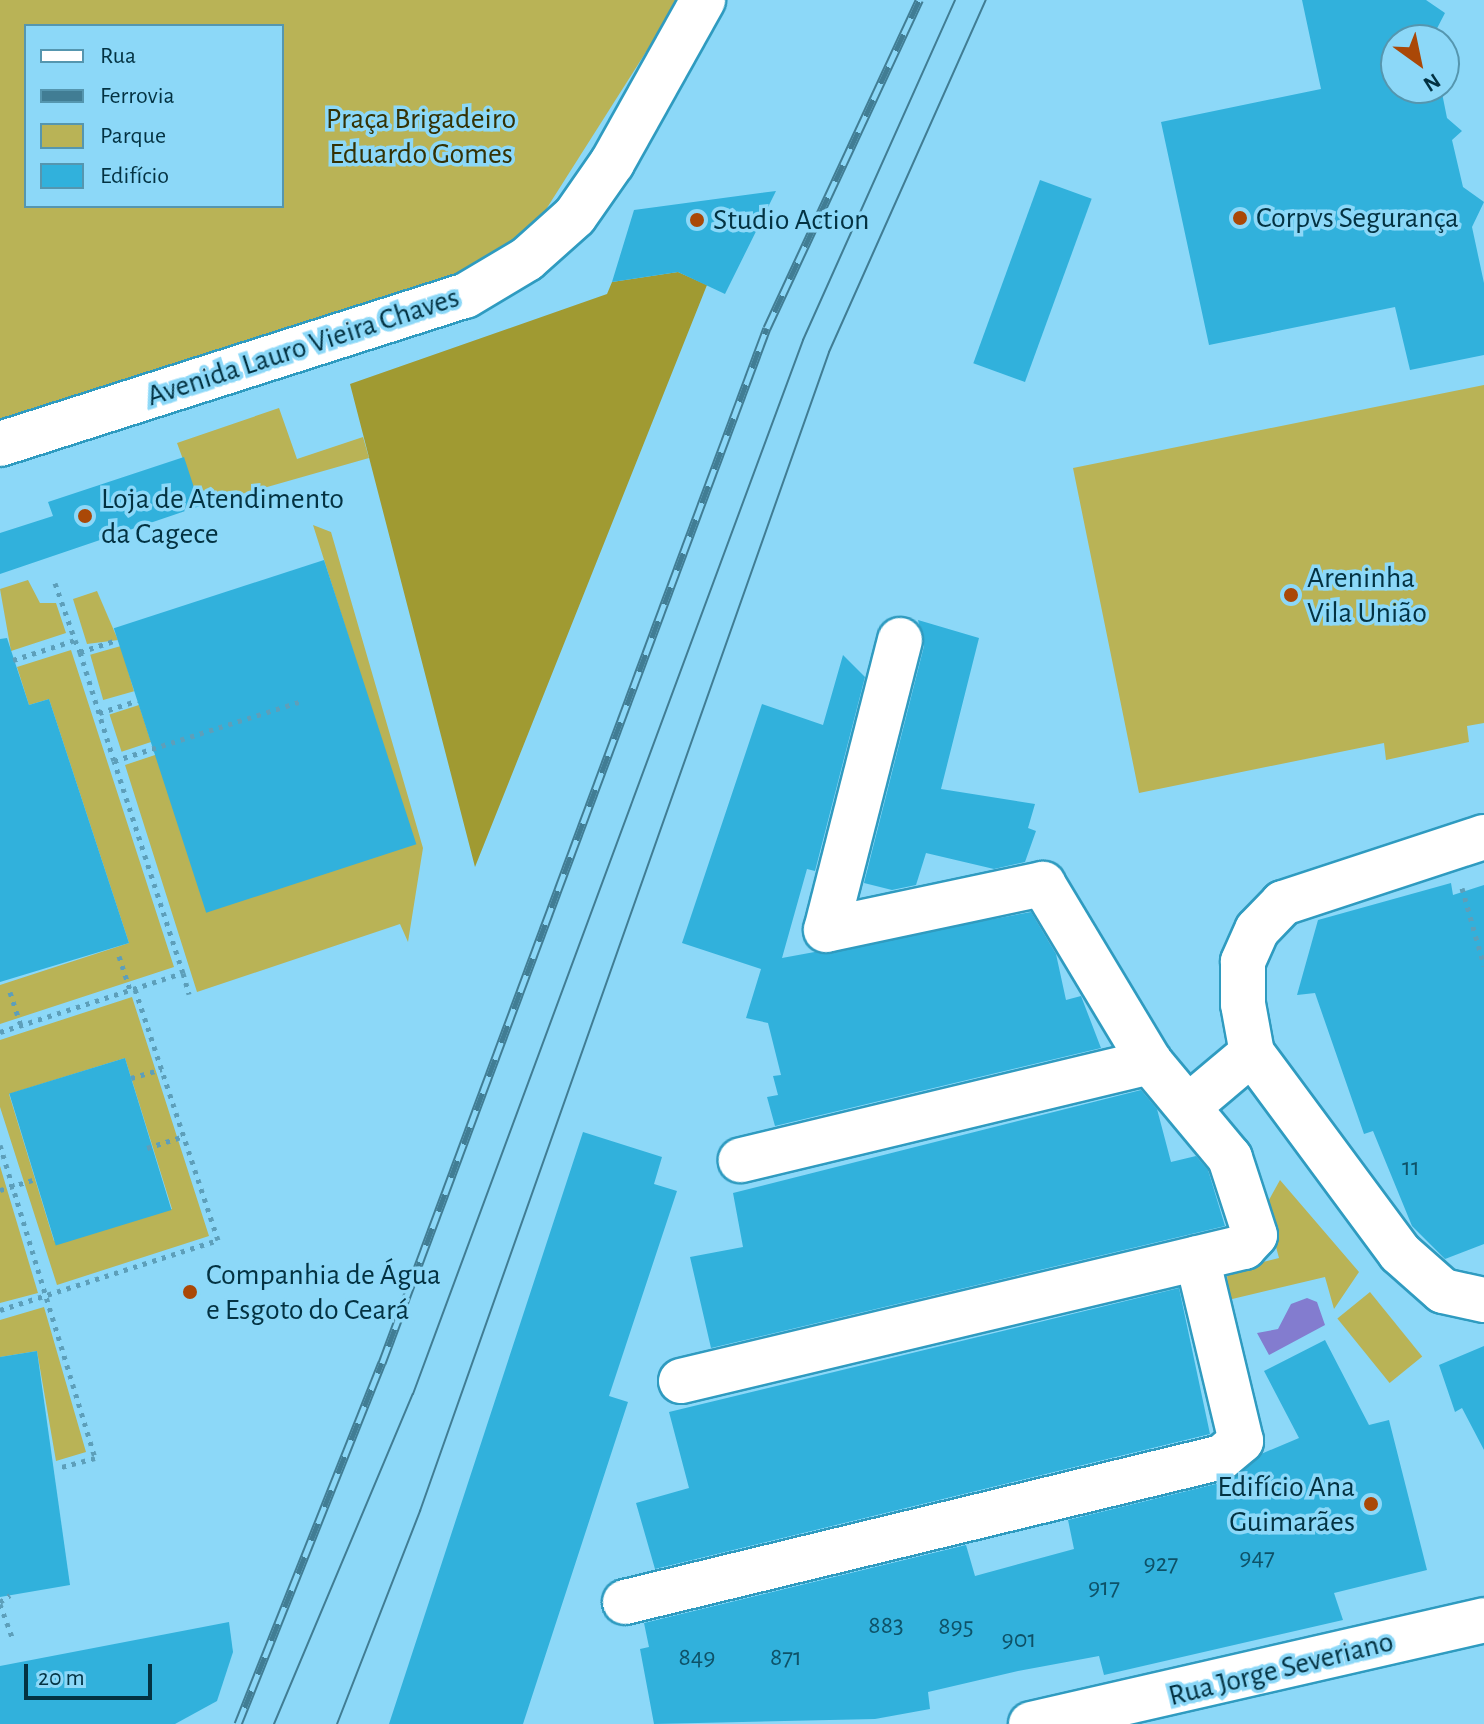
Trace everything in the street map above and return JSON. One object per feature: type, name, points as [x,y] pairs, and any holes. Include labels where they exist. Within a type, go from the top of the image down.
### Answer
[{"type":"street","name":"Avenida Lauro Vieira Chaves","points":[[0,444],[465,296],[527,259],[575,216],[612,163],[703,0]]},
{"type":"street","points":[[681,1381],[1244,1247],[1255,1235],[1230,1158],[1150,1062],[1043,884],[826,930],[900,640]]},
{"type":"street","points":[[1484,837],[1283,903],[1257,930],[1243,962],[1243,1004],[1252,1053],[1400,1253],[1443,1291],[1484,1300]]},
{"type":"street","points":[[1189,1106],[1252,1053]]},
{"type":"street","points":[[741,1160],[1150,1062]]},
{"type":"street","points":[[625,1602],[1222,1457],[1241,1441],[1197,1258]]},
{"type":"street","name":"Rua Jorge Severiano","points":[[1031,1724],[1165,1711],[1484,1620]]},
{"type":"path","points":[[55,583],[189,994]]},
{"type":"path","points":[[13,660],[75,640]]},
{"type":"path","points":[[80,652],[118,640]]},
{"type":"path","points":[[99,713],[137,701]]},
{"type":"path","points":[[114,761],[302,701]]},
{"type":"path","points":[[1459,875],[1484,966]]},
{"type":"path","points":[[0,1310],[218,1240],[162,1069],[119,956]]},
{"type":"path","points":[[0,1032],[183,973]]},
{"type":"path","points":[[10,992],[21,1025]]},
{"type":"path","points":[[131,1078],[162,1069]]},
{"type":"path","points":[[147,1148],[183,1136]]},
{"type":"path","points":[[0,1145],[95,1458],[58,1468]]},
{"type":"path","points":[[0,1190],[35,1179]]},
{"type":"path","points":[[10,1595],[0,1603],[13,1640]]},
{"type":"green space","name":"Praça Brigadeiro Eduardo Gomes","points":[[0,0],[679,0],[538,222],[455,280],[0,429]]},
{"type":"green space","name":"Areninha Vila União","points":[[1484,385],[1484,723],[1467,726],[1469,742],[1386,760],[1384,743],[1139,793],[1073,468]]},
{"type":"green space","points":[[279,408],[297,459],[363,437],[369,458],[200,506],[177,443]]},
{"type":"green space","points":[[313,525],[331,532],[423,848],[408,942],[400,924],[197,992],[125,765],[215,735],[357,664]]},
{"type":"green space","points":[[28,580],[40,603],[56,603],[66,633],[11,651],[0,589]]},
{"type":"green space","points":[[97,591],[118,640],[87,644],[73,599]]},
{"type":"green space","points":[[121,646],[134,691],[103,700],[90,655]]},
{"type":"green space","points":[[71,650],[174,967],[0,1024],[0,985],[129,943],[49,699],[29,705],[17,667]]},
{"type":"green space","points":[[139,705],[151,742],[122,752],[110,715]]},
{"type":"green space","points":[[132,997],[209,1236],[57,1285],[0,1107],[0,1040]],"holes":[[[125,1058],[172,1209],[54,1241],[9,1094]]]},
{"type":"green space","points":[[0,1166],[38,1293],[0,1303]]},
{"type":"green space","points":[[1280,1180],[1359,1272],[1334,1309],[1325,1277],[1228,1300],[1227,1271],[1279,1258],[1265,1207]]},
{"type":"green space","points":[[1370,1292],[1422,1357],[1390,1383],[1337,1318]]},
{"type":"green space","points":[[44,1307],[86,1452],[56,1461],[37,1351],[0,1357],[0,1320]]},
{"type":"shaded area","points":[[678,272],[707,285],[475,867],[350,384],[607,294],[612,282]]},
{"type":"shaded area","points":[[1307,1298],[1317,1302],[1325,1325],[1269,1355],[1257,1333],[1278,1329],[1291,1304]]},
{"type":"building","points":[[1302,0],[1426,0],[1445,13],[1439,24],[1380,24],[1380,104],[1444,104],[1447,118],[1462,131],[1452,140],[1463,187],[1484,202],[1472,227],[1484,283],[1484,355],[1410,370],[1395,307],[1209,345],[1161,122],[1321,89]]},
{"type":"building","points":[[1040,180],[1092,199],[1025,382],[973,363]]},
{"type":"building","points":[[776,191],[725,294],[678,272],[612,282],[634,210]]},
{"type":"building","points":[[184,457],[200,506],[0,574],[0,533],[53,516],[48,502]]},
{"type":"building","points":[[324,560],[416,844],[206,913],[114,628]]},
{"type":"building","points":[[918,620],[979,638],[941,789],[1035,804],[1028,828],[1036,831],[1025,862],[994,869],[926,853],[916,885],[892,890],[864,883],[924,646]]},
{"type":"building","points":[[7,638],[29,705],[49,699],[129,943],[0,982],[0,639]]},
{"type":"building","points":[[843,655],[865,677],[815,871],[807,869],[782,958],[1031,912],[1056,954],[1066,1000],[1081,996],[1101,1048],[775,1126],[767,1097],[778,1095],[773,1076],[781,1075],[768,1023],[746,1018],[761,969],[682,943],[762,704],[823,725]]},
{"type":"building","points":[[1451,883],[1453,895],[1484,885],[1484,1244],[1445,1259],[1412,1226],[1373,1131],[1364,1134],[1315,993],[1297,995],[1318,920]]},
{"type":"building","points":[[125,1058],[171,1210],[56,1245],[9,1093]]},
{"type":"building","points":[[1141,1090],[1157,1109],[1171,1162],[1196,1156],[1208,1170],[1225,1226],[711,1348],[690,1257],[743,1247],[733,1193]]},
{"type":"building","points":[[583,1132],[662,1157],[654,1184],[677,1191],[609,1396],[628,1402],[523,1724],[389,1724]]},
{"type":"building","points":[[1179,1288],[1210,1434],[655,1569],[636,1503],[689,1488],[669,1412]]},
{"type":"building","points":[[1325,1340],[1369,1425],[1389,1420],[1427,1570],[1334,1593],[1343,1620],[1104,1675],[1099,1656],[1018,1671],[928,1692],[930,1709],[875,1719],[654,1724],[640,1649],[649,1647],[644,1623],[966,1545],[975,1576],[1074,1549],[1068,1520],[1228,1481],[1261,1454],[1299,1438],[1264,1371]]},
{"type":"building","points":[[1484,1346],[1484,1450],[1462,1408],[1455,1412],[1439,1365]]},
{"type":"building","points":[[37,1351],[70,1585],[0,1597],[0,1357]]},
{"type":"building","points":[[229,1622],[233,1652],[217,1701],[175,1724],[0,1724],[0,1666]]},
{"type":"tram line","points":[[274,1724],[413,1394],[803,340],[955,0]]},
{"type":"tram line","points":[[337,1724],[420,1511],[829,352],[986,0]]},
{"type":"railway","points":[[238,1724],[382,1363],[767,328],[919,0]]},
{"type":"place","name":"Corpvs Segurança","points":[[1240,218]]},
{"type":"place","name":"Studio Action","points":[[697,220]]},
{"type":"place","name":"Loja de Atendimento da Cagece","points":[[85,516]]},
{"type":"place","name":"Areninha Vila União","points":[[1291,595]]},
{"type":"place","name":"Companhia de Água e Esgoto do Ceará","points":[[190,1292]]},
{"type":"place","name":"Edifício Ana Guimarães","points":[[1371,1504]]}]
